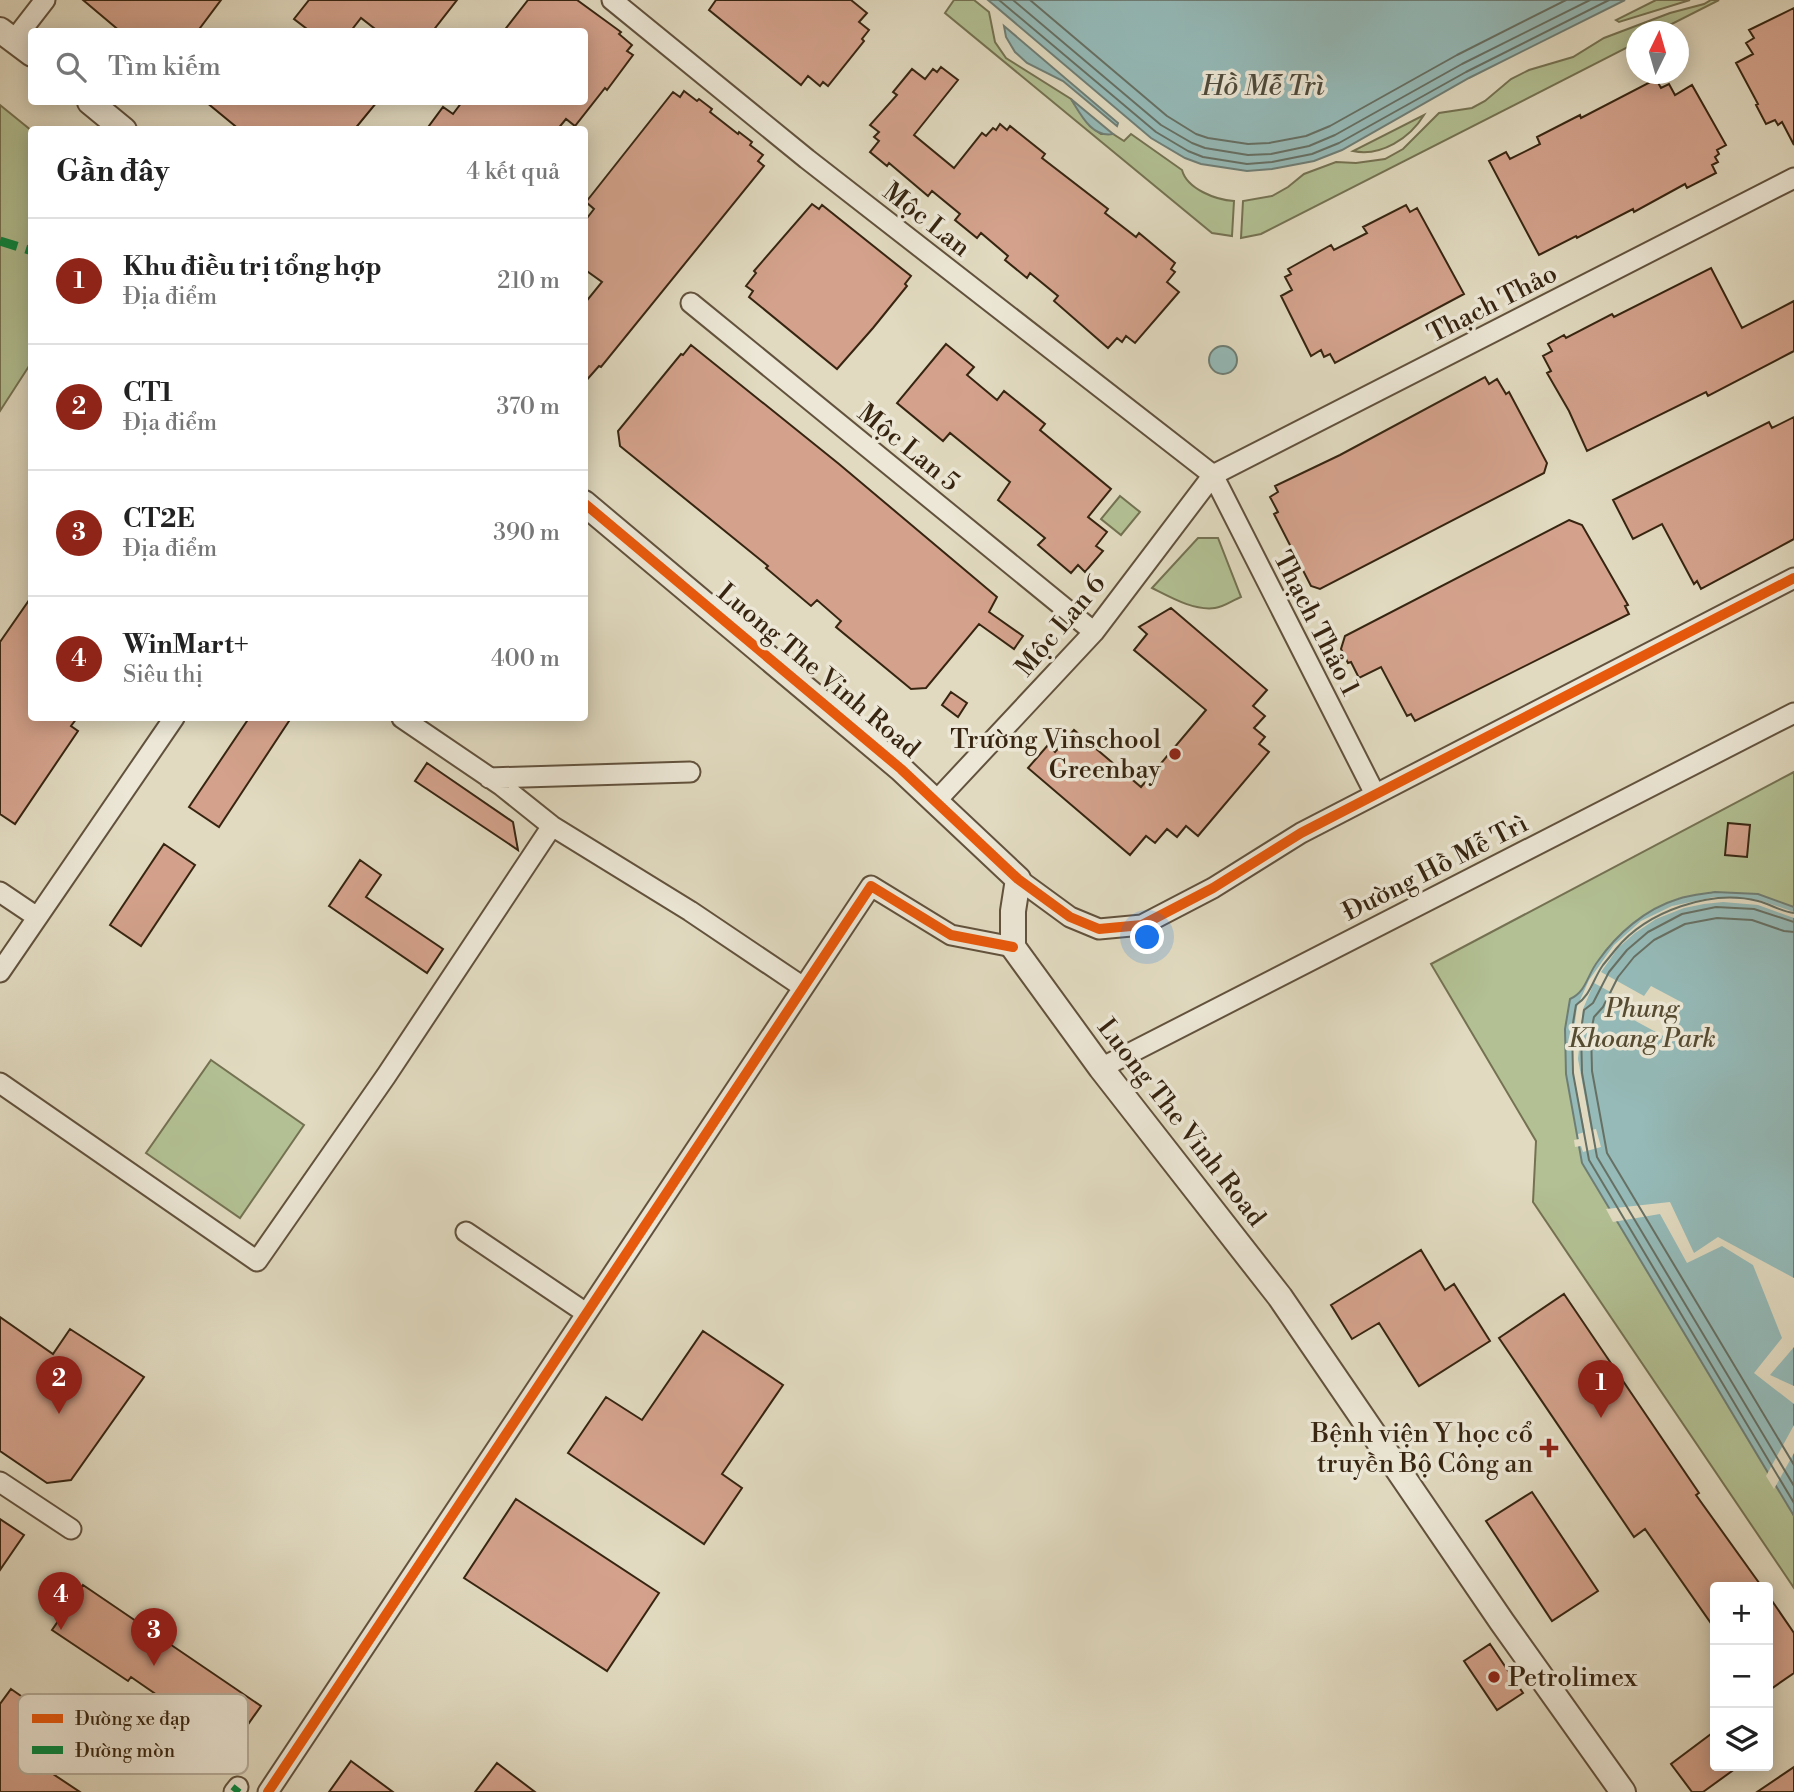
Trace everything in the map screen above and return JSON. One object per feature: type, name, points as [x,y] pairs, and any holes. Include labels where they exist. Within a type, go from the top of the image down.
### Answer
[{"type":"street","points":[[15,41],[45,0]]},
{"type":"street","name":"Mộc Lan","points":[[612,0],[807,159],[1213,475]]},
{"type":"street","points":[[94,105],[119,126]]},
{"type":"street","name":"Thạch Thảo","points":[[1213,475],[1794,178]]},
{"type":"street","name":"Mộc Lan 5","points":[[691,303],[1094,632]]},
{"type":"street","name":"Mộc Lan 6","points":[[937,800],[1094,632],[1213,475]]},
{"type":"street","name":"Thạch Thảo 1","points":[[1213,475],[1375,794]]},
{"type":"street","name":"Luong The Vinh Road","points":[[588,506],[937,800],[1018,879]]},
{"type":"street","points":[[268,1792],[871,886],[951,935],[1013,947],[1013,911],[1018,879],[1070,917],[1099,929],[1142,925],[1213,888],[1301,833],[1794,578]]},
{"type":"street","name":"Đường Hồ Mễ Trì","points":[[1101,1068],[1794,713]]},
{"type":"street","points":[[0,972],[172,721]]},
{"type":"street","points":[[406,721],[552,826],[690,911],[803,988]]},
{"type":"street","points":[[489,778],[690,772]]},
{"type":"street","points":[[0,1083],[257,1261],[386,1076],[552,826]]},
{"type":"street","points":[[0,892],[37,916]]},
{"type":"street","name":"Luong The Vinh Road","points":[[1013,947],[1101,1068],[1280,1297],[1502,1622],[1623,1792]]},
{"type":"street","points":[[466,1233],[586,1313]]},
{"type":"street","points":[[0,1482],[71,1529]]},
{"type":"green space","points":[[954,0],[974,0],[989,12],[995,42],[1006,58],[1071,99],[1090,126],[1101,134],[1113,134],[1124,141],[1131,134],[1182,170],[1196,188],[1211,196],[1234,201],[1232,236],[1212,233],[945,13]]},
{"type":"green space","points":[[1656,0],[1690,0],[1619,22],[1616,20]]},
{"type":"green space","points":[[1719,0],[1678,21],[1649,21],[1670,13]]},
{"type":"green space","points":[[1626,30],[1626,48],[1261,234],[1241,238],[1243,201],[1272,196],[1304,174],[1336,162],[1356,163],[1385,159],[1403,149],[1439,113],[1472,108],[1485,101],[1511,79],[1529,70],[1573,57],[1604,38]]},
{"type":"green space","points":[[0,105],[28,128],[28,368],[0,411]]},
{"type":"green space","points":[[1424,115],[1411,131],[1394,144],[1374,151],[1353,151]]},
{"type":"green space","points":[[1120,496],[1140,512],[1121,535],[1101,519]]},
{"type":"green space","points":[[1198,538],[1218,538],[1241,597],[1222,606],[1207,608],[1182,603],[1152,588]]},
{"type":"green space","name":"Phung Khoang Park","points":[[1794,772],[1794,1588],[1533,1202],[1536,1141],[1431,964]]},
{"type":"green space","points":[[211,1060],[304,1125],[240,1218],[146,1153]]},
{"type":"water","name":"Hồ Mễ Trì","points":[[988,0],[1625,0],[1469,78],[1342,150],[1314,161],[1247,171],[1201,164],[1151,138]]},
{"type":"water","points":[[1004,26],[1118,123],[1117,126],[1063,81],[1027,63],[1015,52],[1006,37]]},
{"type":"water","points":[[1071,99],[1113,134],[1093,129]]},
{"type":"water","points":[[1223,346],[1233,350],[1237,360],[1233,370],[1223,374],[1213,370],[1209,360],[1213,350]]},
{"type":"water","points":[[1715,892],[1758,894],[1794,907],[1794,1516],[1582,1163],[1566,1074],[1565,1029],[1570,999],[1583,987],[1606,951],[1623,932],[1654,909],[1682,898]]},
{"type":"pier","points":[[1714,897],[1759,900],[1794,912],[1794,918],[1758,905],[1723,902],[1704,904],[1684,908],[1656,919],[1618,948],[1601,972],[1644,996],[1651,986],[1683,1003],[1665,1037],[1632,1019],[1638,1007],[1594,983],[1583,1009],[1578,1059],[1591,1130],[1596,1129],[1601,1147],[1583,1152],[1581,1146],[1575,1147],[1574,1140],[1579,1139],[1578,1134],[1585,1132],[1573,1072],[1572,1045],[1577,1007],[1589,980],[1614,945],[1641,921],[1672,906]]},
{"type":"pier","points":[[1670,1202],[1694,1253],[1718,1237],[1794,1278],[1794,1347],[1770,1375],[1794,1386],[1794,1404],[1754,1373],[1782,1338],[1753,1265],[1722,1246],[1687,1263],[1660,1214],[1613,1222],[1606,1209]]},
{"type":"pier","points":[[1794,1425],[1794,1453],[1774,1489],[1766,1476]]},
{"type":"building","points":[[83,0],[221,0],[200,28],[116,28]]},
{"type":"building","points":[[309,0],[457,0],[435,28],[374,28],[361,18],[353,28],[306,28],[294,19]]},
{"type":"building","points":[[528,0],[577,0],[621,32],[619,34],[632,45],[627,51],[633,55],[575,126],[566,119],[560,126],[429,126],[443,107],[453,114],[460,105],[588,105],[588,28],[506,28]]},
{"type":"building","points":[[716,0],[851,0],[867,13],[859,22],[869,30],[862,39],[864,41],[828,86],[823,82],[820,86],[808,76],[801,85],[709,10]]},
{"type":"building","points":[[1794,8],[1794,145],[1782,122],[1778,125],[1775,120],[1766,124],[1736,63],[1753,54],[1746,43],[1754,38],[1749,30]]},
{"type":"building","points":[[941,67],[958,80],[914,135],[954,168],[982,133],[986,136],[1000,124],[1007,130],[1010,126],[1045,154],[1042,158],[1108,209],[1105,213],[1136,237],[1139,233],[1175,263],[1171,269],[1175,272],[1167,282],[1179,292],[1135,343],[1126,336],[1122,342],[1117,338],[1108,348],[1054,301],[1058,296],[1030,273],[1027,278],[1005,260],[1008,256],[981,233],[977,238],[955,220],[960,214],[932,191],[928,196],[889,163],[887,166],[870,152],[879,141],[874,137],[879,132],[870,125],[897,95],[893,92],[912,69],[925,79],[933,69],[937,72]]},
{"type":"building","points":[[1646,84],[1659,84],[1661,88],[1669,84],[1675,95],[1692,85],[1726,145],[1717,150],[1719,154],[1715,157],[1718,162],[1712,165],[1716,173],[1687,188],[1685,184],[1634,212],[1633,209],[1539,255],[1489,161],[1506,152],[1510,159],[1540,144],[1537,137],[1580,115],[1581,118]]},
{"type":"building","points":[[684,91],[712,109],[710,112],[752,142],[750,145],[763,155],[758,161],[764,166],[601,367],[588,378],[588,299],[602,282],[588,272],[588,217],[594,209],[588,204],[588,199],[673,92],[680,97]]},
{"type":"building","points":[[210,105],[375,105],[357,126],[235,126]]},
{"type":"building","points":[[812,204],[819,209],[822,205],[911,276],[905,284],[907,286],[837,369],[749,297],[753,291],[746,286],[756,273],[754,271]]},
{"type":"building","points":[[1406,205],[1410,212],[1417,208],[1464,294],[1335,363],[1330,354],[1324,357],[1321,350],[1311,356],[1281,296],[1292,290],[1285,277],[1291,274],[1288,269],[1331,245],[1334,250],[1367,233],[1363,227]]},
{"type":"building","points":[[1711,268],[1742,328],[1794,301],[1794,351],[1708,396],[1706,392],[1587,451],[1569,411],[1547,373],[1551,371],[1543,356],[1552,351],[1548,344],[1564,335],[1566,338],[1612,314],[1614,317]]},
{"type":"building","points":[[946,344],[974,367],[967,375],[997,400],[1004,391],[1045,424],[1040,430],[1111,489],[1088,517],[1107,532],[1096,546],[1103,551],[1085,572],[1078,565],[1071,573],[1038,545],[1045,538],[998,500],[1010,482],[950,433],[943,441],[897,403]]},
{"type":"building","points":[[691,345],[839,464],[997,597],[989,612],[1023,636],[1014,649],[979,624],[926,688],[911,689],[836,627],[841,621],[817,600],[811,606],[766,568],[768,566],[620,446],[618,431]]},
{"type":"building","points":[[1485,377],[1489,384],[1497,379],[1506,394],[1509,392],[1547,463],[1544,473],[1320,589],[1311,586],[1274,514],[1278,512],[1270,497],[1278,492],[1275,486],[1340,455]]},
{"type":"building","points":[[1794,417],[1794,539],[1701,589],[1697,581],[1694,584],[1662,524],[1633,539],[1613,500],[1769,422],[1772,428]]},
{"type":"building","points":[[1569,520],[1582,525],[1628,605],[1625,606],[1629,614],[1415,721],[1411,714],[1407,716],[1381,667],[1359,678],[1351,662],[1348,663],[1341,649],[1345,636]]},
{"type":"building","points":[[28,602],[28,721],[75,721],[71,726],[78,731],[15,824],[0,814],[0,642]]},
{"type":"building","points":[[1171,608],[1267,690],[1253,706],[1265,716],[1254,728],[1265,737],[1259,744],[1269,752],[1198,836],[1186,826],[1177,837],[1167,829],[1155,843],[1146,836],[1130,855],[1028,768],[1048,745],[1055,752],[1074,730],[1141,787],[1206,710],[1134,650],[1147,634],[1139,627]]},
{"type":"building","points":[[951,692],[967,703],[958,717],[942,705]]},
{"type":"building","points":[[247,721],[289,721],[219,827],[189,807]]},
{"type":"building","points":[[427,763],[513,822],[518,850],[415,781]]},
{"type":"building","points":[[1728,823],[1750,825],[1747,857],[1725,855]]},
{"type":"building","points":[[164,844],[195,865],[141,946],[110,925]]},
{"type":"building","points":[[360,860],[381,875],[366,897],[443,949],[427,973],[329,906]]},
{"type":"building","points":[[1421,1250],[1445,1290],[1454,1284],[1490,1341],[1419,1386],[1379,1323],[1352,1339],[1331,1305]]},
{"type":"building","points":[[1564,1294],[1699,1493],[1696,1495],[1758,1582],[1710,1582],[1710,1622],[1645,1529],[1634,1537],[1499,1338]]},
{"type":"building","points":[[0,1317],[53,1354],[70,1329],[144,1377],[71,1480],[47,1483],[0,1451]]},
{"type":"building","points":[[703,1331],[783,1385],[722,1474],[742,1488],[704,1544],[568,1453],[606,1397],[642,1420]]},
{"type":"building","points":[[1532,1492],[1598,1591],[1552,1621],[1486,1521]]},
{"type":"building","points":[[516,1499],[659,1593],[607,1671],[464,1578]]},
{"type":"building","points":[[0,1519],[24,1535],[0,1570]]},
{"type":"building","points":[[83,1585],[243,1694],[156,1694],[131,1677],[128,1681],[52,1630]]},
{"type":"building","points":[[1773,1602],[1794,1633],[1794,1673],[1773,1688]]},
{"type":"building","name":"Petrolimex","points":[[1490,1644],[1523,1693],[1497,1710],[1464,1661]]},
{"type":"building","points":[[11,1689],[18,1694],[18,1774],[53,1774],[80,1792],[0,1792],[0,1704]]},
{"type":"building","points":[[248,1697],[261,1706],[248,1724]]},
{"type":"building","points":[[1710,1735],[1710,1771],[1732,1771],[1703,1792],[1692,1792],[1671,1764]]},
{"type":"building","points":[[351,1761],[393,1792],[329,1792]]},
{"type":"building","points":[[497,1763],[535,1792],[475,1792]]},
{"type":"building","points":[[1794,1767],[1794,1792],[1757,1792]]},
{"type":"marked path","points":[[0,241],[28,250]]},
{"type":"marked path","points":[[234,1792],[238,1787]]},
{"type":"cycle path","points":[[588,506],[901,769],[1018,879],[1070,917],[1099,929],[1142,925],[1213,888],[1301,833],[1794,578]]},
{"type":"cycle path","points":[[268,1792],[871,886],[951,935],[1013,947]]},
{"type":"place","name":"Trường Vinschool Greenbay","points":[[1175,754]]},
{"type":"place","name":"CT1","points":[[59,1414]]},
{"type":"place","name":"Khu điều trị tổng hợp","points":[[1601,1418]]},
{"type":"place","name":"Bệnh viện Y học cổ truyền Bộ Công an","points":[[1549,1448]]},
{"type":"place","name":"WinMart+","points":[[61,1630]]},
{"type":"place","name":"CT2E","points":[[154,1666]]},
{"type":"place","name":"Petrolimex","points":[[1494,1677]]}]
